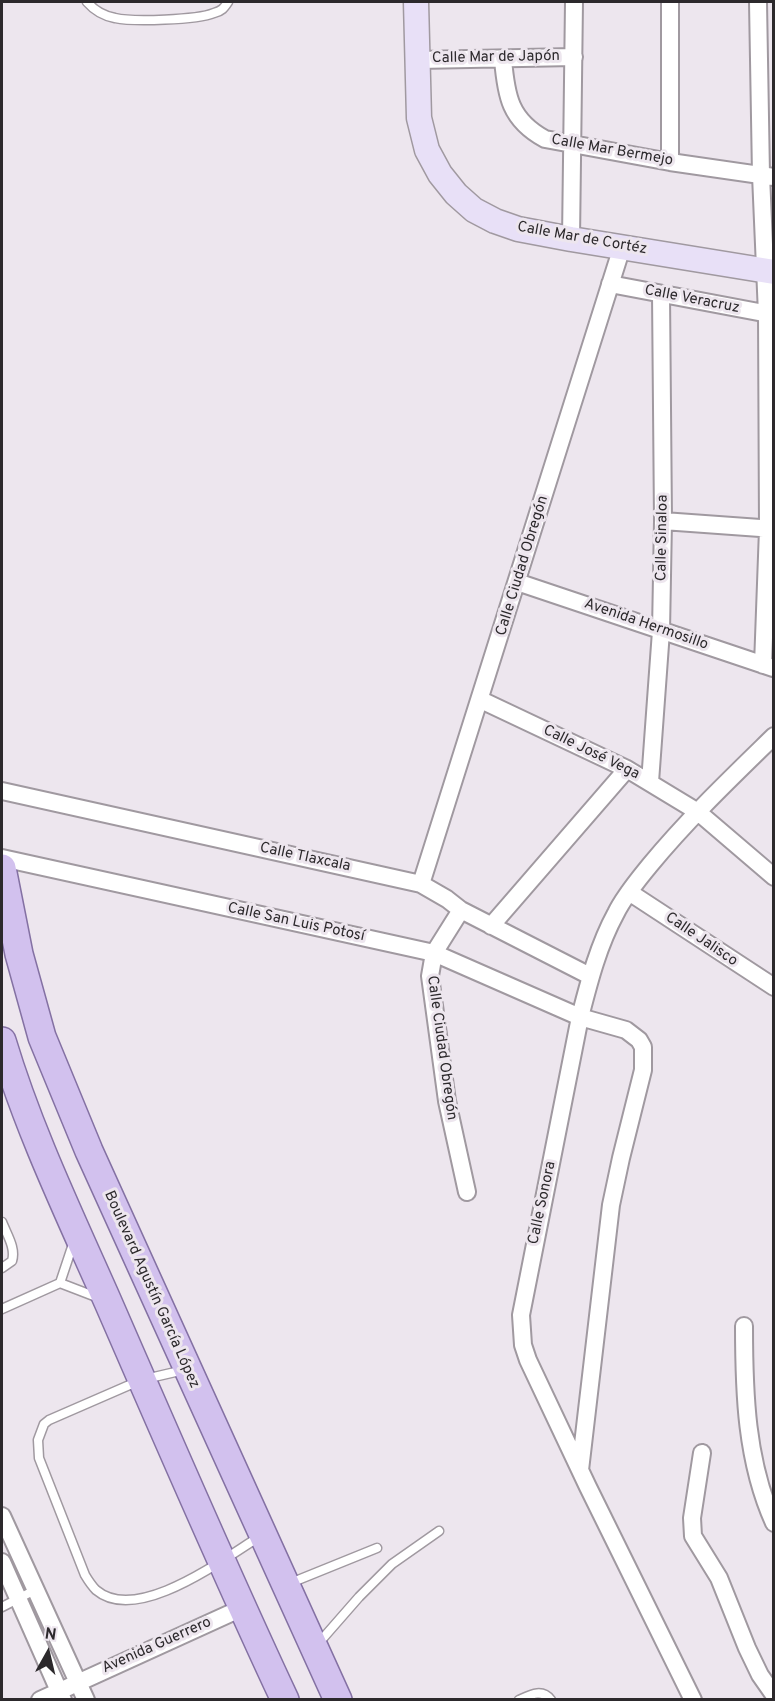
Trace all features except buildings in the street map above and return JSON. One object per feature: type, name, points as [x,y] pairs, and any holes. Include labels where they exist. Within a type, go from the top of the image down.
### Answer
[{"type":"main road","name":"Boulevard Agustín García López","points":[[2,868],[19,954],[42,1037],[89,1151],[338,1700]]},
{"type":"main road","points":[[2,1041],[8,1079],[220,1561],[285,1700]]},
{"type":"street","name":"Calle Mar de Cortéz","points":[[416,2],[419,118],[427,150],[440,174],[456,194],[474,210],[518,229],[770,271]]},
{"type":"street","points":[[571,239],[574,2]]},
{"type":"street","points":[[670,2],[670,162]]},
{"type":"street","points":[[758,2],[770,271],[771,529],[768,667]]},
{"type":"street","name":"Calle Mar de Japón","points":[[418,60],[574,57]]},
{"type":"street","name":"Calle Mar Bermejo","points":[[503,59],[505,85],[512,109],[533,133],[545,139],[670,162],[767,176]]},
{"type":"street","name":"Calle Ciudad Obregón","points":[[421,884],[481,700],[622,247]]},
{"type":"street","name":"Calle Veracruz","points":[[610,284],[770,314]]},
{"type":"street","name":"Calle Sinaloa","points":[[650,782],[661,631],[663,521],[661,294]]},
{"type":"street","points":[[663,521],[771,529]]},
{"type":"street","name":"Avenida Hermosillo","points":[[518,582],[768,667]]},
{"type":"street","name":"Calle José Vega","points":[[481,700],[650,782],[698,812],[774,877]]},
{"type":"street","name":"Calle Sonora","points":[[693,1700],[528,1360],[520,1328],[526,1285],[580,1017],[590,976],[615,914],[629,892],[698,812],[774,736]]},
{"type":"street","points":[[491,926],[627,769]]},
{"type":"street","name":"Calle Tlaxcala","points":[[2,791],[421,884],[447,899],[460,910],[590,976]]},
{"type":"street","name":"Calle San Luis Potosí","points":[[2,858],[434,953],[580,1017],[626,1030],[634,1035],[643,1047],[643,1070],[611,1205],[580,1470]]},
{"type":"street","name":"Calle Jalisco","points":[[629,892],[774,987]]},
{"type":"street","name":"Calle Ciudad Obregón","points":[[460,910],[434,953],[430,976],[447,1101],[467,1192]]},
{"type":"street","points":[[744,1326],[747,1423],[758,1478],[774,1523]]},
{"type":"street","points":[[702,1453],[692,1518],[693,1536],[719,1578],[747,1648],[760,1675],[774,1695]]},
{"type":"street","points":[[2,1516],[86,1700]]},
{"type":"street","points":[[2,1562],[61,1695]]},
{"type":"street","name":"Avenida Guerrero","points":[[40,1700],[61,1695],[77,1682],[242,1608]]},
{"type":"lane","points":[[87,2],[104,15],[116,18],[146,19],[212,15],[222,10],[228,2]]},
{"type":"lane","points":[[2,1223],[14,1255],[12,1261],[2,1268]]},
{"type":"lane","points":[[60,1283],[76,1232]]},
{"type":"lane","points":[[2,1309],[60,1283],[108,1302]]},
{"type":"lane","points":[[187,1370],[141,1380],[57,1415],[44,1424],[38,1440],[39,1458],[84,1575],[96,1590],[120,1600],[136,1601],[165,1593],[262,1535]]},
{"type":"lane","points":[[314,1648],[385,1571],[439,1531]]},
{"type":"lane","points":[[285,1585],[377,1548]]},
{"type":"lane","points":[[2,1607],[35,1590]]},
{"type":"lane","points":[[519,1700],[542,1693],[548,1695],[551,1700]]}]
